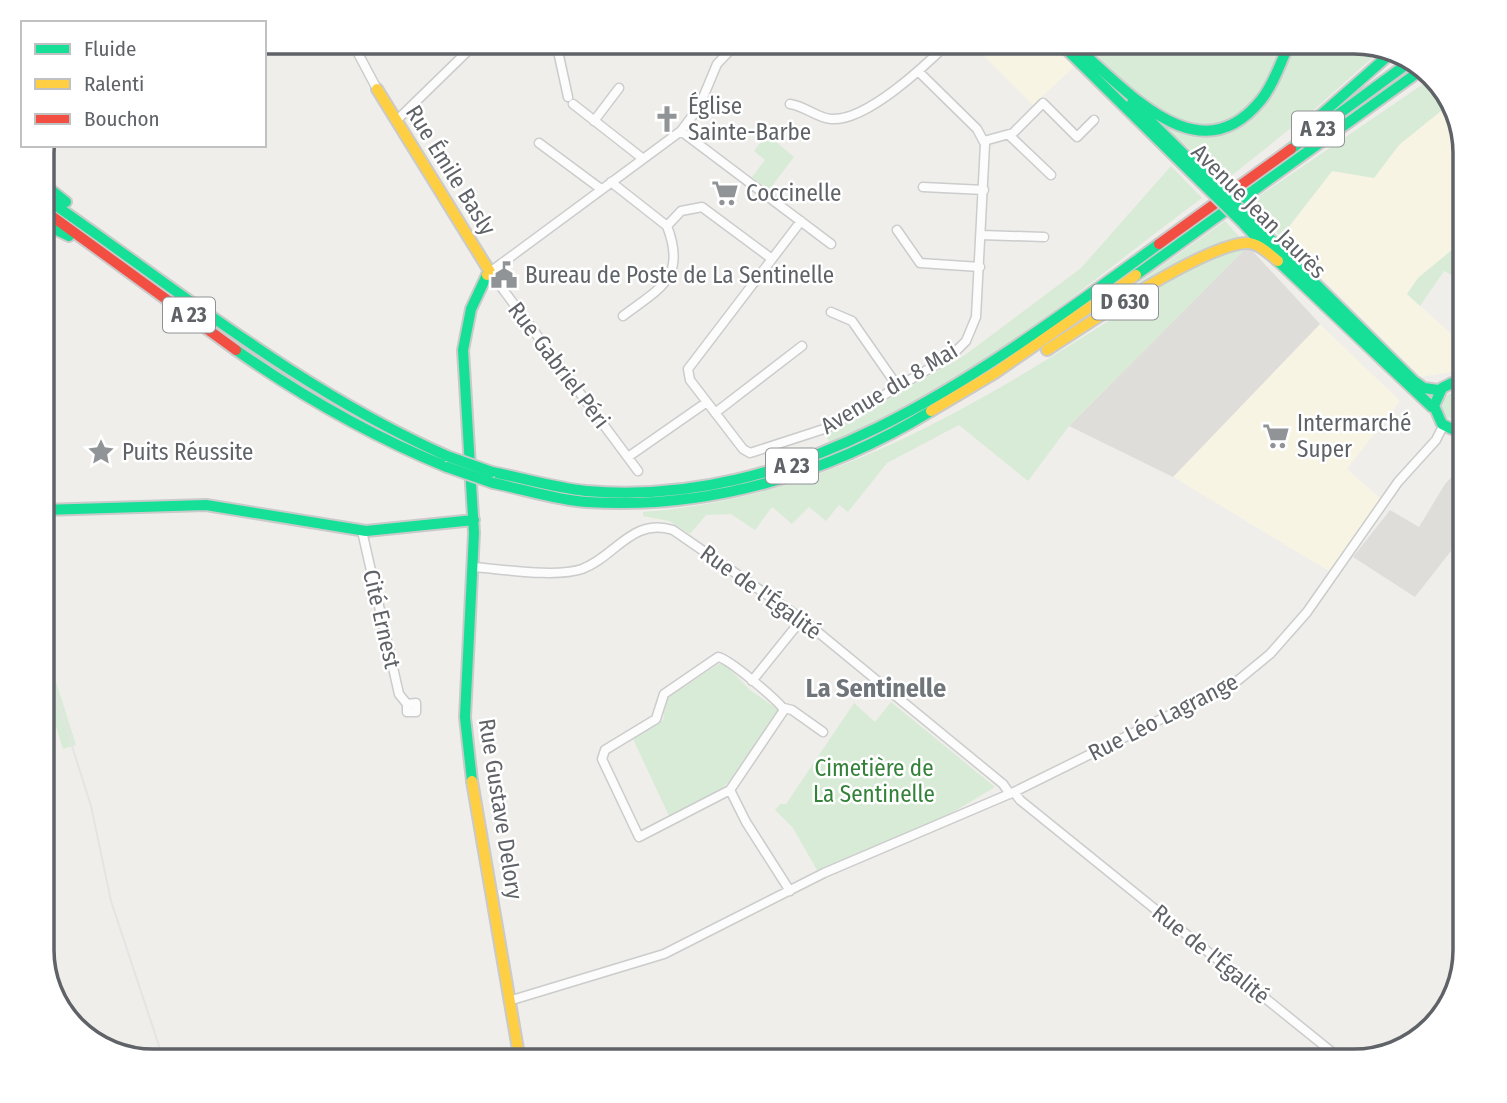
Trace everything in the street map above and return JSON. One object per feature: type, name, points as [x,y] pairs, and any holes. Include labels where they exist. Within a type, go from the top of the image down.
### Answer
[{"type":"main road","name":"Avenue Jean Jaurès","points":[[1072,54],[1204,179]]},
{"type":"main road","name":"Avenue Jean Jaurès","points":[[1085,54],[1246,221],[1414,381],[1424,388],[1438,390]]},
{"type":"main road","points":[[1094,63],[1161,120],[1182,128],[1206,131],[1231,124],[1254,107],[1265,92],[1284,54]]},
{"type":"main road","points":[[1225,196],[1236,183],[1316,120],[1384,60]]},
{"type":"main road","name":"A 23","points":[[492,477],[568,489],[652,493],[731,483],[812,458],[903,417],[990,366],[1402,68]]},
{"type":"main road","name":"A 23","points":[[54,217],[303,394],[370,432],[447,462],[561,499],[616,504],[677,502],[732,494],[797,475],[901,430],[975,388],[1414,75]]},
{"type":"main road","name":"Rue Émile Basly","points":[[377,89],[490,272]]},
{"type":"main road","points":[[54,192],[117,242],[141,266]]},
{"type":"main road","name":"A 23","points":[[54,204],[236,336],[322,393],[447,462]]},
{"type":"main road","name":"Avenue Jean Jaurès","points":[[1246,221],[1278,261],[1432,407],[1448,428]]},
{"type":"main road","points":[[54,229],[107,254]]},
{"type":"main road","name":"D 630","points":[[975,388],[1001,378],[1131,299],[1225,247],[1243,243],[1255,244],[1278,261]]},
{"type":"main road","name":"Rue Gustave Delory","points":[[490,272],[480,289],[463,344],[474,520],[465,717],[475,809],[512,1000],[518,1049]]},
{"type":"main road","points":[[1432,407],[1438,390],[1453,383]]},
{"type":"main road","points":[[1448,428],[1453,428]]},
{"type":"main road","points":[[1448,428],[1453,430]]},
{"type":"main road","points":[[54,509],[206,505],[362,531],[474,520]]},
{"type":"street","points":[[358,54],[377,89]]},
{"type":"street","points":[[397,120],[465,54]]},
{"type":"street","points":[[559,54],[570,100],[642,158]]},
{"type":"street","points":[[490,272],[681,131],[699,107],[717,64],[727,54]]},
{"type":"street","points":[[790,104],[824,117],[840,118],[876,102],[919,72],[937,54]]},
{"type":"street","points":[[919,72],[978,129],[984,141],[1009,135],[1043,103],[1077,137],[1094,120]]},
{"type":"street","points":[[594,121],[619,88]]},
{"type":"street","points":[[681,131],[831,244]]},
{"type":"street","points":[[1009,135],[1051,175]]},
{"type":"street","name":"Avenue du 8 Mai","points":[[801,221],[688,369],[690,380],[743,449],[755,454],[827,428],[955,354],[966,341],[976,317],[984,190],[984,141]]},
{"type":"street","points":[[539,143],[601,189]]},
{"type":"street","points":[[611,182],[667,226],[673,265],[670,279],[623,316]]},
{"type":"street","points":[[923,187],[984,190]]},
{"type":"street","points":[[667,226],[681,211],[702,206],[772,259]]},
{"type":"street","points":[[897,230],[920,263],[980,267]]},
{"type":"street","points":[[981,235],[1044,237]]},
{"type":"street","name":"Rue Gabriel Péri","points":[[490,272],[638,471]]},
{"type":"street","points":[[831,312],[852,321],[898,387]]},
{"type":"street","points":[[715,413],[802,346]]},
{"type":"street","points":[[628,457],[707,402]]},
{"type":"street","name":"Rue Léo Lagrange","points":[[512,1000],[659,957],[845,863],[1012,793],[1236,682],[1260,663],[1307,612],[1398,482],[1448,428]]},
{"type":"street","name":"Rue de l'Égalité","points":[[472,567],[575,571],[592,564],[636,531],[665,528],[679,533],[802,620],[1328,1049]]},
{"type":"street","name":"Cité Ernest","points":[[362,531],[399,694],[407,704]]},
{"type":"street","points":[[752,681],[802,620]]},
{"type":"street","points":[[784,709],[784,715],[730,790],[639,837],[602,755],[605,750],[656,719],[664,694],[716,658],[726,659],[784,709],[792,710],[823,732]]},
{"type":"street","points":[[730,790],[744,818],[790,891]]},
{"type":"shaded area","points":[[982,54],[1061,54],[1074,67],[1033,105]]},
{"type":"shaded area","points":[[1440,109],[1451,134],[1453,154],[1453,249],[1418,278],[1407,294],[1453,335],[1453,372],[1420,377],[1281,237],[1333,170],[1374,178],[1399,145]]},
{"type":"shaded area","points":[[1248,246],[1320,324],[1173,477],[1069,426]]},
{"type":"shaded area","points":[[1320,324],[1400,401],[1347,469],[1381,499],[1329,571],[1173,477]]},
{"type":"shaded area","points":[[1453,476],[1453,548],[1415,597],[1353,557],[1390,510],[1419,527]]},
{"type":"green space","points":[[1094,54],[1353,54],[1373,57],[1316,108],[1226,180],[1163,126],[1162,113],[1137,95]]},
{"type":"green space","points":[[1424,83],[1442,110],[1399,145],[1374,178],[1332,171],[1281,237],[1249,203]]},
{"type":"green space","points":[[767,134],[794,157],[769,190],[752,177],[765,160],[754,151]]},
{"type":"green space","points":[[1171,166],[1202,198],[985,360],[934,390],[830,443],[826,435],[965,355],[1081,268]]},
{"type":"green space","points":[[1225,221],[1248,246],[1069,426],[1028,481],[959,425],[887,463],[848,512],[839,505],[826,521],[809,507],[792,524],[772,507],[755,530],[731,514],[706,515],[690,534],[669,521],[643,516],[643,512],[710,503],[775,488],[837,467],[898,441],[1015,379],[1129,308],[1131,288]]},
{"type":"green space","points":[[1453,249],[1453,276],[1444,271],[1420,306],[1407,294],[1418,278]]},
{"type":"green space","points":[[1453,393],[1453,419],[1445,415],[1441,406],[1449,394]]},
{"type":"green space","points":[[724,663],[750,690],[779,710],[737,774],[722,788],[670,818],[633,739],[663,720],[667,698]]},
{"type":"green space","points":[[54,675],[76,745],[63,749],[54,720]]},
{"type":"green space","name":"Cimetière de La Sentinelle","points":[[891,702],[995,787],[945,817],[817,870],[793,828],[775,810],[780,804],[786,804],[854,703],[875,722]]},
{"type":"tram line","points":[[54,689],[91,806],[111,901],[160,1049]]},
{"type":"traffic: fast","points":[[1071,54],[1201,182]]},
{"type":"traffic: fast","points":[[1085,54],[1099,68]]},
{"type":"traffic: fast","points":[[1094,63],[1132,97],[1175,124],[1196,130],[1218,129],[1240,120],[1261,100],[1274,80],[1285,54]]},
{"type":"traffic: fast","points":[[1306,128],[1384,60]]},
{"type":"traffic: fast","points":[[1291,149],[1402,68]]},
{"type":"traffic: fast","points":[[1136,275],[1414,75]]},
{"type":"traffic: fast","points":[[1132,103],[1207,177]]},
{"type":"traffic: fast","points":[[1207,177],[1250,219]]},
{"type":"traffic: fast","points":[[1201,182],[1243,223]]},
{"type":"traffic: fast","points":[[54,192],[66,202]]},
{"type":"traffic: fast","points":[[54,205],[288,369],[339,400],[447,456]]},
{"type":"traffic: fast","points":[[1250,219],[1414,381],[1424,388],[1438,390]]},
{"type":"traffic: fast","points":[[1243,223],[1278,261],[1432,407]]},
{"type":"traffic: fast","points":[[54,229],[69,236]]},
{"type":"traffic: fast","points":[[492,472],[586,491],[667,491],[745,478],[820,453],[892,420],[962,381],[1030,337],[1159,244]]},
{"type":"traffic: fast","points":[[472,781],[465,717],[474,533],[463,350],[471,309],[487,275]]},
{"type":"traffic: fast","points":[[236,350],[338,414],[447,467]]},
{"type":"traffic: fast","points":[[1453,383],[1442,388],[1434,406],[1442,424],[1453,429]]},
{"type":"traffic: fast","points":[[493,483],[587,502],[632,503],[722,493],[809,470],[851,453],[931,411]]},
{"type":"traffic: fast","points":[[447,456],[492,472]]},
{"type":"traffic: fast","points":[[447,467],[493,483]]},
{"type":"traffic: fast","points":[[54,510],[206,505],[366,531],[474,520]]},
{"type":"traffic: slow","points":[[377,89],[490,272],[487,275]]},
{"type":"traffic: slow","points":[[1047,350],[1174,271],[1226,247],[1255,244],[1278,261]]},
{"type":"traffic: slow","points":[[931,411],[995,373],[1136,275]]},
{"type":"traffic: slow","points":[[472,781],[518,1049]]},
{"type":"traffic: jam","points":[[1159,244],[1291,149]]},
{"type":"traffic: jam","points":[[54,218],[236,350]]},
{"type":"place","name":"Église Sainte-Barbe","points":[[667,119]]},
{"type":"place","name":"Coccinelle","points":[[725,193]]},
{"type":"place","name":"Bureau de Poste de La Sentinelle","points":[[504,275]]},
{"type":"place","name":"Intermarché Super","points":[[1276,436]]},
{"type":"place","name":"Puits Réussite","points":[[101,452]]},
{"type":"district","name":"La Sentinelle","points":[[876,688]]}]
